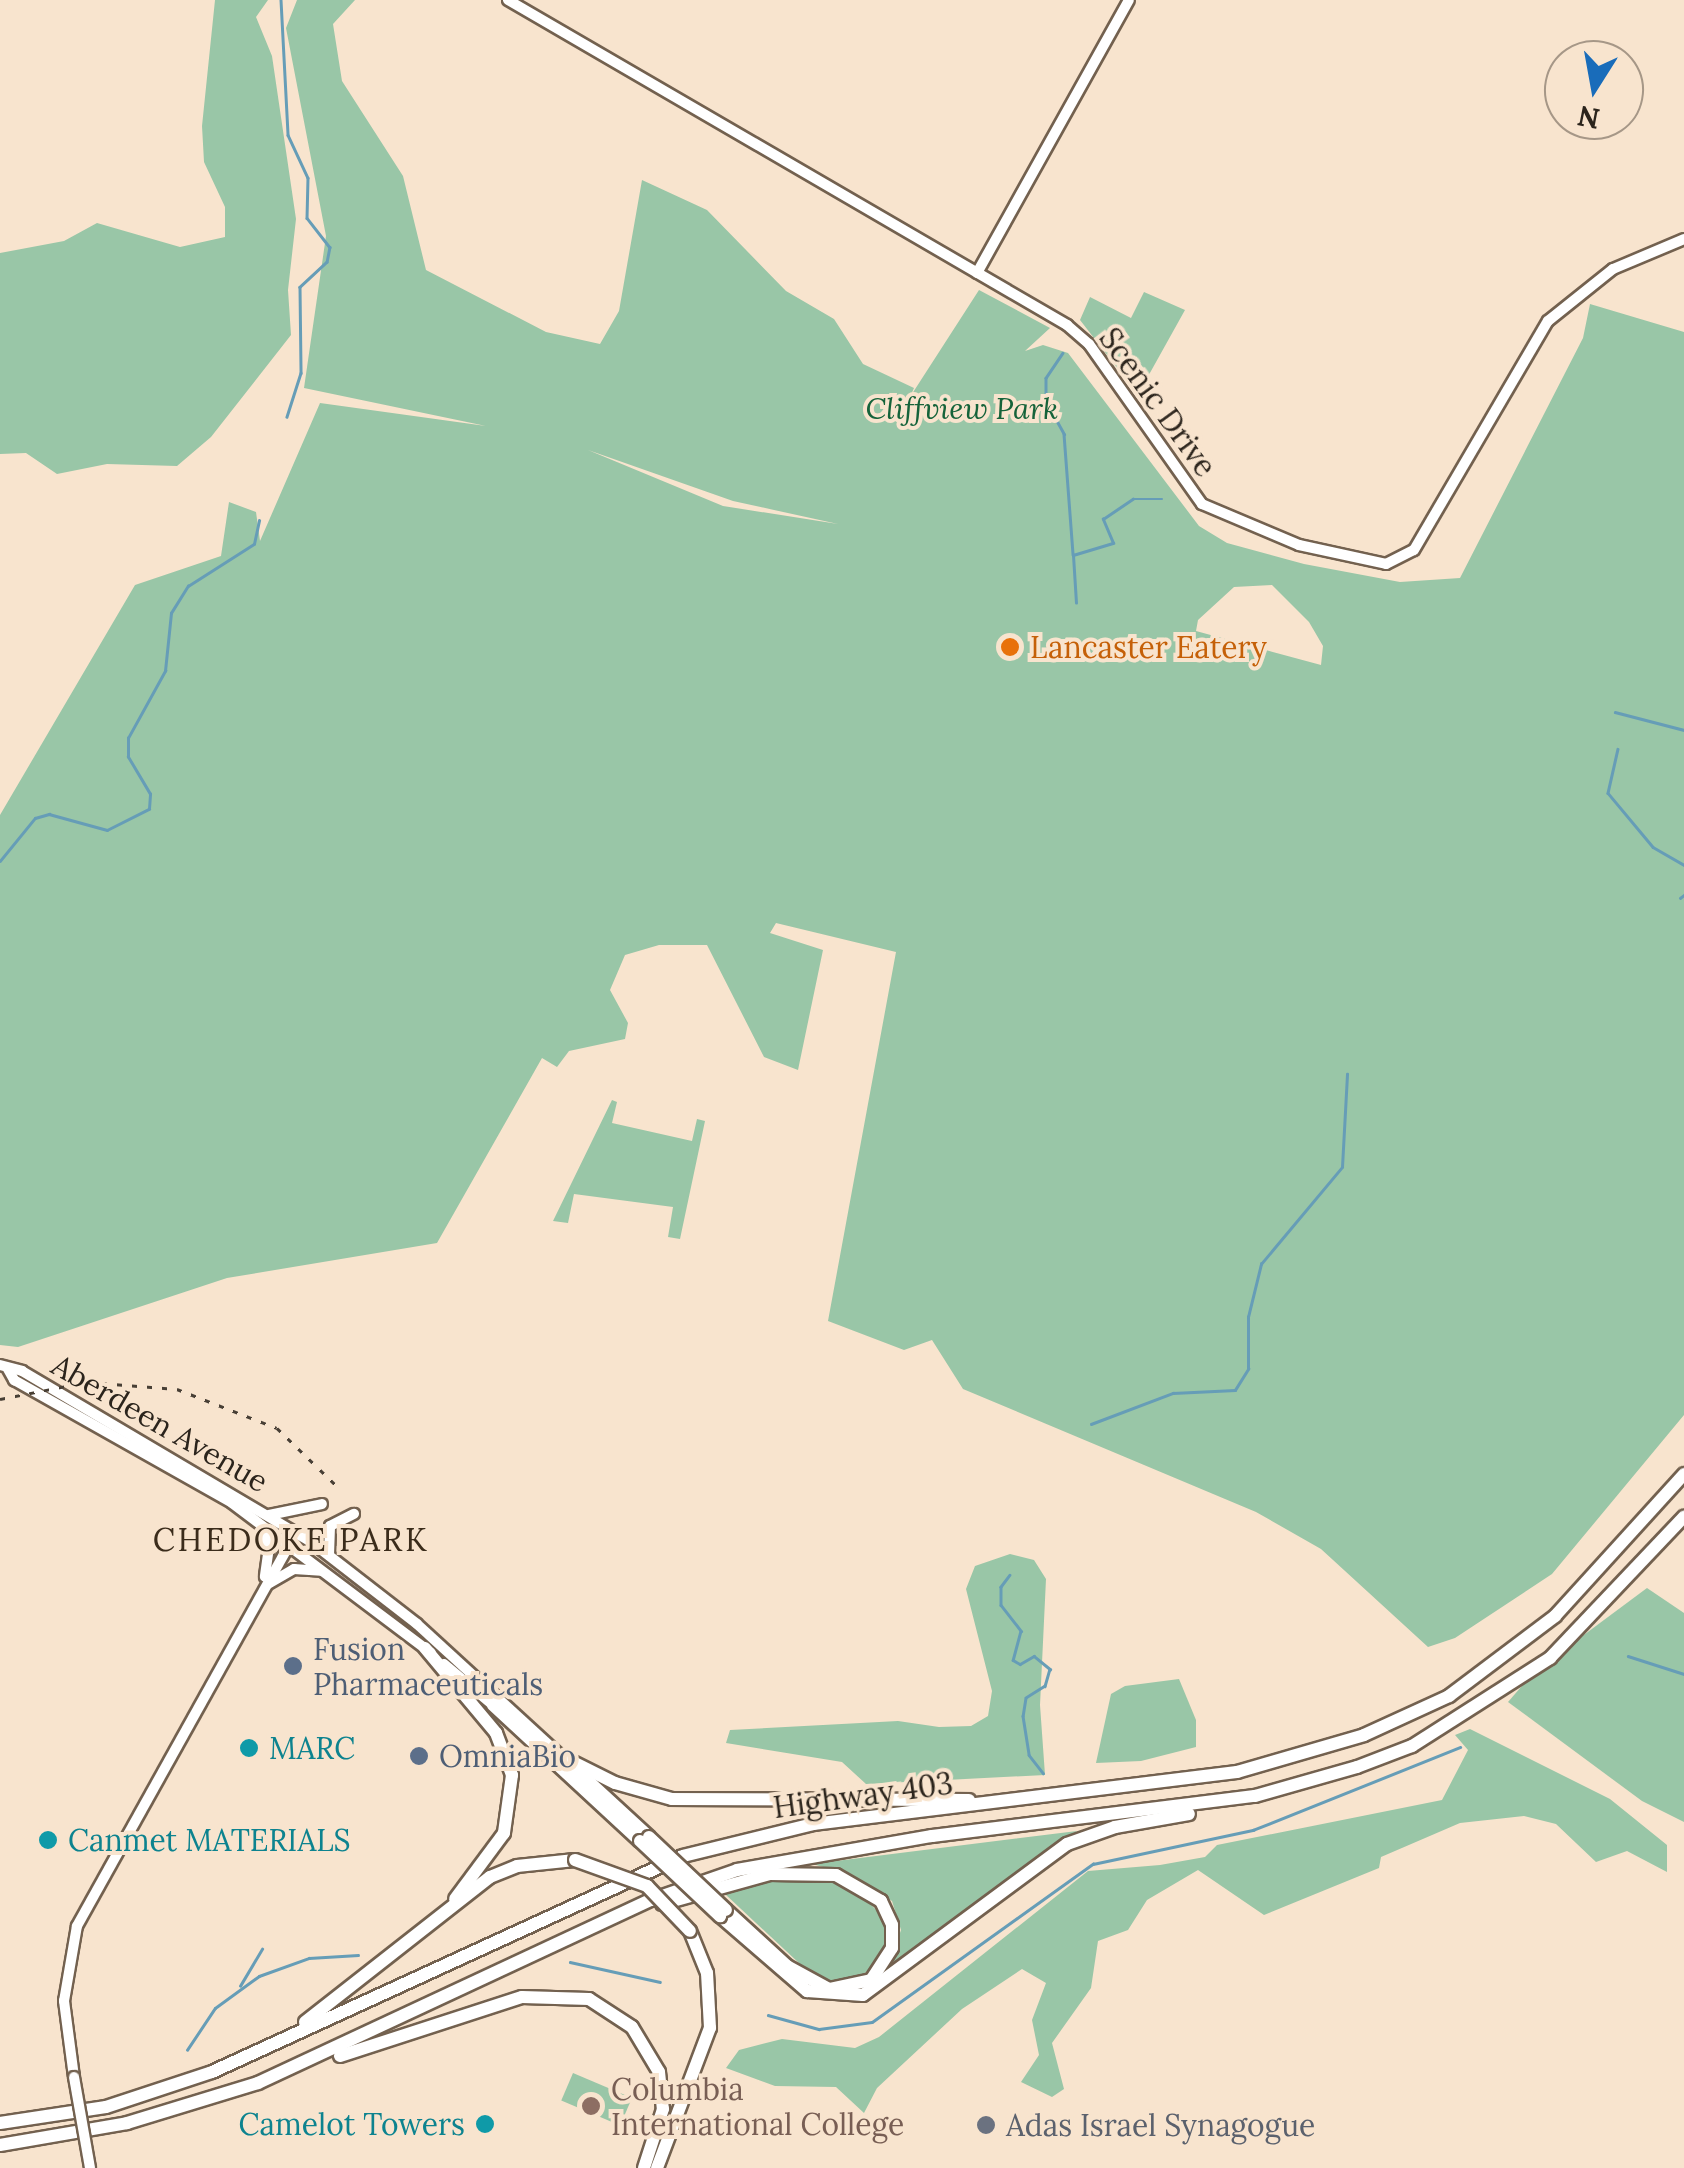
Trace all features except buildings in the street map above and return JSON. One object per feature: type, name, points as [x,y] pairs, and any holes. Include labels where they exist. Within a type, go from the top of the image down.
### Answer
[{"type":"highway","name":"Highway 403","points":[[0,2123],[150,2096],[271,2046],[683,1856],[813,1824],[1237,1772],[1326,1748],[1409,1716],[1484,1674],[1555,1616],[1684,1474]]},
{"type":"highway","name":"Highway 403","points":[[0,2145],[160,2114],[318,2060],[598,1925],[708,1878],[796,1856],[1254,1796],[1412,1746],[1519,1681],[1579,1633],[1684,1517]]},
{"type":"highway","points":[[424,1648],[496,1733],[512,1775],[504,1833],[454,1902]]},
{"type":"highway","points":[[493,1705],[807,1990],[862,1995],[888,1982],[1067,1844],[1254,1796]]},
{"type":"highway","points":[[562,1756],[615,1783],[672,1799],[961,1798],[981,1804]]},
{"type":"highway","points":[[562,1756],[644,1839]]},
{"type":"highway","points":[[271,2046],[364,1982],[454,1902],[517,1866],[574,1860],[646,1886],[690,1931],[707,1973],[709,2037],[657,2168]]},
{"type":"highway","points":[[598,1925],[740,1880],[812,1871],[871,1891],[889,1914],[892,1948],[871,1980],[830,1989],[788,1966],[723,1913]]},
{"type":"highway","points":[[318,2060],[522,1997],[589,1999],[632,2027],[658,2072],[663,2109],[644,2168]]},
{"type":"main road","name":"Scenic Drive","points":[[508,0],[977,273],[1089,344],[1202,504],[1299,545],[1386,564],[1414,550],[1548,321],[1613,269],[1684,239]]},
{"type":"main road","points":[[977,273],[1129,0]]},
{"type":"main road","name":"Aberdeen Avenue","points":[[4,1367],[14,1380],[265,1520],[296,1532],[329,1555],[417,1624],[562,1756]]},
{"type":"main road","points":[[264,1587],[268,1547],[265,1520],[322,1504]]},
{"type":"main road","points":[[329,1555],[330,1526],[354,1514]]},
{"type":"main road","name":"Aberdeen Avenue","points":[[265,1520],[288,1544],[493,1705]]},
{"type":"main road","points":[[90,2168],[64,2001],[77,1926],[296,1532]]},
{"type":"main road","points":[[264,1587],[294,1569],[331,1575]]},
{"type":"green space","points":[[215,0],[268,0],[256,17],[272,56],[296,219],[288,290],[291,335],[211,437],[177,466],[107,464],[57,474],[26,453],[0,454],[0,253],[64,241],[97,223],[180,247],[225,237],[225,207],[204,162],[202,126]]},
{"type":"green space","name":"Cliffview Park","points":[[297,0],[355,0],[333,24],[342,81],[403,176],[426,270],[546,332],[600,344],[619,311],[642,180],[707,210],[786,291],[834,319],[863,364],[914,388],[910,397],[979,290],[1050,328],[1025,351],[1043,345],[1068,353],[1199,526],[1227,543],[1304,564],[1400,582],[1460,578],[1583,338],[1590,304],[1684,332],[1684,1415],[1552,1574],[1455,1638],[1428,1647],[1321,1549],[1256,1512],[963,1389],[932,1340],[904,1350],[828,1321],[896,952],[776,923],[770,933],[823,950],[798,1070],[764,1057],[707,945],[659,945],[625,955],[610,990],[628,1023],[625,1039],[569,1051],[557,1067],[542,1058],[437,1243],[227,1278],[18,1347],[0,1345],[0,815],[135,585],[221,556],[229,502],[256,512],[260,541],[320,403],[486,426],[304,388],[326,236],[286,28]],"holes":[[[588,450],[733,501],[838,524],[723,506]],[[1272,585],[1309,622],[1323,646],[1321,665],[1196,631],[1198,620],[1234,587]]]},
{"type":"green space","points":[[1144,292],[1185,310],[1141,389],[1132,387],[1080,320],[1090,297],[1131,318]]},
{"type":"green space","points":[[612,1100],[617,1102],[612,1123],[692,1141],[697,1119],[705,1121],[680,1239],[668,1237],[673,1207],[574,1194],[568,1223],[553,1221]]},
{"type":"green space","points":[[1010,1554],[1034,1560],[1046,1579],[1040,1705],[1045,1775],[866,1784],[842,1762],[726,1743],[730,1730],[898,1721],[939,1727],[971,1726],[988,1716],[992,1691],[966,1589],[975,1566]]},
{"type":"green space","points":[[1647,1588],[1684,1613],[1684,1822],[1642,1801],[1508,1702],[1534,1672]]},
{"type":"green space","points":[[1179,1679],[1196,1720],[1196,1747],[1141,1761],[1096,1763],[1111,1694],[1125,1686]]},
{"type":"green space","points":[[1470,1729],[1610,1799],[1667,1845],[1667,1872],[1627,1851],[1596,1862],[1556,1824],[1524,1816],[1460,1823],[1381,1857],[1379,1868],[1264,1915],[1198,1870],[1147,1900],[1128,1930],[1098,1941],[1091,1988],[1052,2043],[1064,2089],[1052,2097],[1021,2082],[1039,2055],[1032,2020],[1046,1983],[1022,1969],[962,2009],[877,2088],[864,2113],[836,2087],[775,2086],[726,2068],[739,2050],[782,2039],[855,2048],[879,2037],[1088,1871],[1205,1857],[1217,1845],[1442,1800],[1468,1750],[1455,1735]]},
{"type":"green space","points":[[1077,1831],[886,1974],[901,1930],[892,1901],[850,1874],[812,1864]]},
{"type":"green space","points":[[824,1878],[856,1889],[885,1919],[885,1956],[852,1984],[815,1978],[725,1894],[766,1882]]},
{"type":"green space","points":[[573,2073],[632,2098],[620,2126],[561,2101]]},
{"type":"waterway","points":[[281,0],[288,135],[308,178],[307,218],[330,247],[327,262],[300,287],[301,373],[287,417]]},
{"type":"waterway","points":[[1063,353],[1046,378],[1046,401],[1064,434],[1073,555]]},
{"type":"waterway","points":[[1076,603],[1073,555],[1113,543],[1103,519],[1133,499],[1162,499]]},
{"type":"waterway","points":[[0,861],[35,818],[49,814],[107,830],[149,809],[150,794],[128,757],[128,738],[165,671],[171,613],[188,586],[254,544],[259,521]]},
{"type":"waterway","points":[[1615,712],[1684,730]]},
{"type":"waterway","points":[[1618,749],[1608,793],[1653,847],[1684,865]]},
{"type":"waterway","points":[[1680,898],[1684,895]]},
{"type":"waterway","points":[[1091,1424],[1173,1393],[1235,1390],[1248,1369],[1248,1317],[1261,1264],[1342,1167],[1347,1074]]},
{"type":"waterway","points":[[1010,1575],[1001,1587],[1001,1605],[1021,1631],[1013,1660],[1020,1664],[1034,1656],[1050,1669],[1045,1686],[1026,1698],[1023,1716],[1029,1755],[1043,1773]]},
{"type":"waterway","points":[[1628,1656],[1684,1674]]},
{"type":"waterway","points":[[768,2015],[819,2029],[872,2022],[1093,1864],[1253,1830],[1460,1747]]},
{"type":"waterway","points":[[240,1986],[262,1949]]},
{"type":"waterway","points":[[187,2050],[215,2008],[259,1976],[309,1958],[358,1955]]},
{"type":"waterway","points":[[570,1962],[660,1982]]},
{"type":"railway","points":[[0,1399],[87,1382],[177,1389],[277,1428],[340,1489]]},
{"type":"place","name":"Lancaster Eatery","points":[[1010,647]]},
{"type":"place","name":"Fusion Pharmaceuticals","points":[[293,1666]]},
{"type":"place","name":"MARC","points":[[249,1748]]},
{"type":"place","name":"OmniaBio","points":[[419,1756]]},
{"type":"place","name":"Canmet MATERIALS","points":[[48,1840]]},
{"type":"place","name":"Columbia International College","points":[[591,2106]]},
{"type":"place","name":"Camelot Towers","points":[[485,2124]]},
{"type":"place","name":"Adas Israel Synagogue","points":[[986,2125]]},
{"type":"district","name":"CHEDOKE PARK","points":[[291,1540]]}]
